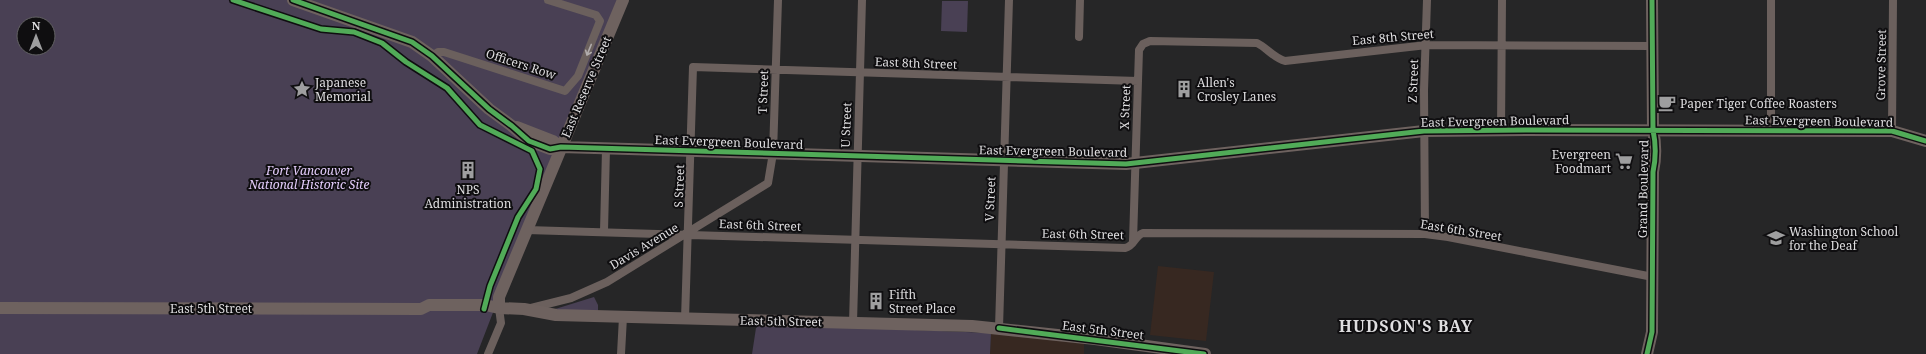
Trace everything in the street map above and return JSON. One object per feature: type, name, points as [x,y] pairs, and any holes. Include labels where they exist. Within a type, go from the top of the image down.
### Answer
[{"type":"street","name":"East Evergreen Boulevard","points":[[293,0],[407,39],[432,56],[489,109],[529,141],[550,149],[561,147],[1111,164],[1214,156],[1424,131],[1892,131],[1926,141]]},
{"type":"street","name":"Officers Row","points":[[432,56],[438,52],[444,52],[565,92],[578,76],[600,21],[596,15],[548,0]]},
{"type":"street","name":"East Reserve Street","points":[[488,354],[501,323],[498,298],[623,0]]},
{"type":"street","name":"T Street","points":[[767,185],[773,153],[778,0]]},
{"type":"street","name":"U Street","points":[[852,323],[862,0]]},
{"type":"street","name":"V Street","points":[[999,328],[1009,0]]},
{"type":"street","points":[[1079,37],[1080,0]]},
{"type":"street","name":"Z Street","points":[[1425,234],[1424,131],[1427,0]]},
{"type":"street","points":[[1501,130],[1502,0]]},
{"type":"street","name":"Grand Boulevard","points":[[1647,354],[1652,332],[1653,172],[1655,163],[1653,130],[1652,0]]},
{"type":"street","points":[[1771,0],[1771,131]]},
{"type":"street","name":"Grove Street","points":[[1892,131],[1893,0]]},
{"type":"street","name":"East 8th Street","points":[[1143,44],[1150,41],[1257,42],[1266,48],[1277,59],[1285,61],[1427,45],[1653,46]]},
{"type":"street","name":"X Street","points":[[1133,244],[1134,163],[1138,81],[1140,50],[1143,44]]},
{"type":"street","name":"East 8th Street","points":[[693,67],[1138,81]]},
{"type":"street","name":"S Street","points":[[685,319],[693,67]]},
{"type":"street","points":[[604,231],[606,149]]},
{"type":"street","name":"Davis Avenue","points":[[524,309],[572,298],[607,282],[767,185]]},
{"type":"street","name":"East 6th Street","points":[[527,230],[604,231],[1125,248],[1133,244],[1137,236],[1143,233],[1425,234],[1448,237],[1653,277]]},
{"type":"street","name":"East 5th Street","points":[[0,308],[421,308],[429,304],[485,305],[554,314],[999,328],[1205,354]]},
{"type":"street","points":[[621,354],[623,317]]},
{"type":"shaded area","points":[[1158,266],[1214,272],[1206,341],[1150,335]]},
{"type":"shaded area","points":[[991,333],[1084,342],[1084,354],[990,354]]},
{"type":"green space","name":"Fort Vancouver National Historic Site","points":[[0,0],[623,0],[499,297],[477,354],[0,354]]},
{"type":"green space","points":[[942,1],[968,1],[967,32],[941,31]]},
{"type":"green space","points":[[594,297],[598,305],[598,312],[552,310]]},
{"type":"green space","points":[[760,324],[991,333],[990,354],[752,354],[756,328]]},
{"type":"cycle path","points":[[233,0],[321,29],[354,32],[382,43],[406,62],[447,88],[480,125],[532,151],[540,169],[536,189],[518,217],[490,286],[484,309]]},
{"type":"cycle path","points":[[293,0],[412,42],[432,56],[489,109],[529,141],[550,149],[561,147],[1126,164],[1424,131],[1892,131],[1926,141]]},
{"type":"cycle path","points":[[1647,354],[1652,332],[1653,172],[1655,162],[1655,140],[1653,130],[1652,0]]},
{"type":"cycle path","points":[[999,328],[1204,354]]},
{"type":"place","name":"Japanese Memorial","points":[[302,89]]},
{"type":"place","name":"Allen's Crosley Lanes","points":[[1184,89]]},
{"type":"place","name":"Paper Tiger Coffee Roasters","points":[[1667,103]]},
{"type":"place","name":"Evergreen Foodmart","points":[[1624,161]]},
{"type":"place","name":"NPS Administration","points":[[468,170]]},
{"type":"place","name":"Washington School for the Deaf","points":[[1776,238]]},
{"type":"place","name":"Fifth Street Place","points":[[876,301]]},
{"type":"district","name":"HUDSON'S BAY","points":[[1406,326]]}]
